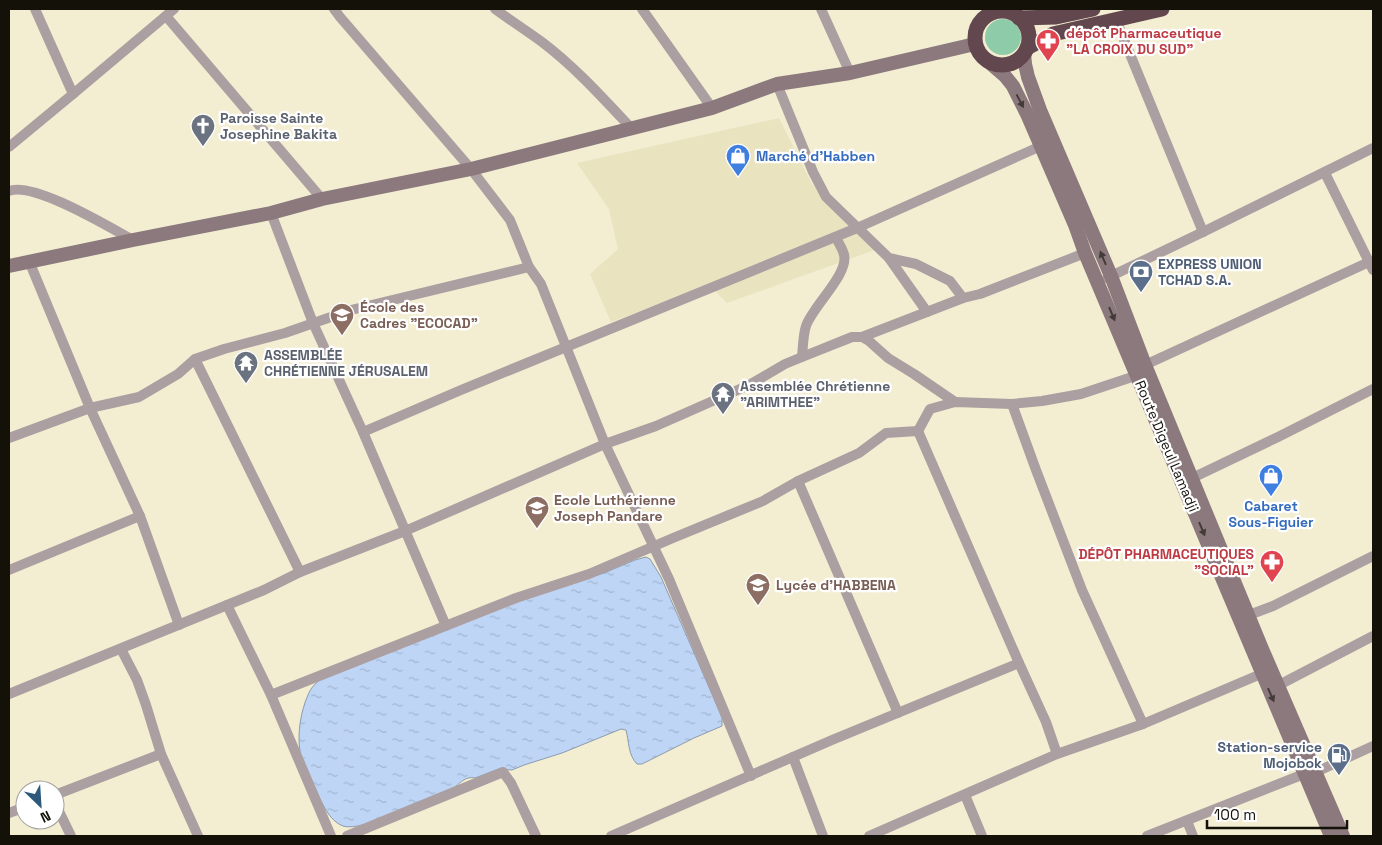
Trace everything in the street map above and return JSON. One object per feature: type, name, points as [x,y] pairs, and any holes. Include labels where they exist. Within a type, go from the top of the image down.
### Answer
[{"type":"highway","points":[[1019,18],[1056,17],[1093,9]]},
{"type":"highway","points":[[1025,51],[1053,34],[1162,9]]},
{"type":"highway","points":[[999,10],[1019,18],[1025,24],[1028,32],[1029,40],[1025,51],[1013,63],[998,65],[990,63],[978,52],[975,44],[975,35],[982,14],[999,10]]},
{"type":"main road","points":[[9,266],[271,213],[322,199],[471,169],[712,108],[778,84],[850,73],[975,44]]},
{"type":"main road","points":[[1025,51],[1028,78],[1104,279]]},
{"type":"main road","name":"Route Digeul Lamadji","points":[[990,63],[1013,86],[1041,146],[1085,253],[1104,279],[1187,480],[1261,674],[1296,751],[1310,773],[1331,836]]},
{"type":"main road","points":[[1187,480],[1279,685],[1310,773],[1343,836]]},
{"type":"street","points":[[35,9],[73,94]]},
{"type":"street","points":[[334,9],[471,169],[510,220],[529,267],[541,284],[604,444],[669,579],[751,776]]},
{"type":"street","points":[[495,9],[543,42],[583,77],[631,128]]},
{"type":"street","points":[[642,9],[712,108]]},
{"type":"street","points":[[821,9],[850,73]]},
{"type":"street","points":[[9,147],[170,12],[322,199]]},
{"type":"street","points":[[1116,20],[1203,232]]},
{"type":"street","points":[[778,84],[813,172],[826,197],[889,258],[927,312]]},
{"type":"street","points":[[363,432],[836,237],[1041,146]]},
{"type":"street","points":[[1104,279],[1373,148]]},
{"type":"street","points":[[918,431],[930,409],[955,402],[1012,404],[1080,394],[1141,370],[1371,266],[1325,173]]},
{"type":"street","points":[[9,191],[12,189],[26,189],[47,196],[71,206],[133,240]]},
{"type":"street","points":[[271,213],[313,323],[363,432],[446,626]]},
{"type":"street","points":[[802,357],[806,326],[844,266],[845,255],[836,237]]},
{"type":"street","points":[[9,694],[264,590],[300,572],[405,531],[604,444],[656,426],[749,385],[785,364],[802,357],[852,337],[862,337],[963,298],[988,291],[1085,253]]},
{"type":"street","points":[[889,258],[916,264],[950,281],[963,298]]},
{"type":"street","points":[[30,261],[90,408],[140,516],[179,625]]},
{"type":"street","points":[[9,438],[90,408],[139,397],[178,374],[195,359],[224,349],[285,333],[351,310],[529,267]]},
{"type":"street","points":[[862,337],[888,358],[955,402]]},
{"type":"street","points":[[195,359],[300,572]]},
{"type":"street","points":[[1187,480],[1373,389]]},
{"type":"street","points":[[1012,404],[1082,590],[1143,724]]},
{"type":"street","points":[[271,695],[516,598],[588,574],[763,501],[798,481],[859,453],[886,433],[918,431]]},
{"type":"street","points":[[918,431],[1046,722],[1057,754]]},
{"type":"street","points":[[798,481],[898,713]]},
{"type":"street","points":[[9,570],[140,516]]},
{"type":"street","points":[[1249,615],[1272,606],[1373,556]]},
{"type":"street","points":[[227,605],[271,695],[332,836]]},
{"type":"street","points":[[1279,685],[1373,636]]},
{"type":"street","points":[[121,649],[137,680],[160,754],[198,836]]},
{"type":"street","points":[[611,836],[793,757],[1019,663]]},
{"type":"street","points":[[869,836],[1057,754],[1143,724],[1261,674]]},
{"type":"street","points":[[1147,836],[1310,773],[1373,746]]},
{"type":"street","points":[[65,791],[160,754]]},
{"type":"street","points":[[793,757],[823,836]]},
{"type":"street","points":[[347,836],[503,772],[511,783],[536,836]]},
{"type":"street","points":[[965,795],[982,836]]},
{"type":"street","points":[[1187,821],[1193,836]]},
{"type":"street","points":[[65,824],[71,836]]},
{"type":"shaded area","points":[[779,118],[812,184],[883,247],[727,303],[709,285],[611,322],[590,274],[618,249],[609,209],[577,163]]},
{"type":"green space","points":[[1003,19],[1010,20],[1016,24],[1020,30],[1020,44],[1016,50],[1010,54],[1003,55],[996,54],[990,50],[986,44],[985,37],[986,30],[990,24],[996,20]]},
{"type":"water","points":[[646,557],[650,559],[661,577],[722,717],[722,726],[642,764],[637,764],[634,760],[630,752],[626,730],[621,729],[562,753],[512,770],[499,769],[475,778],[466,779],[455,787],[416,805],[366,824],[352,827],[343,826],[330,816],[323,806],[305,766],[299,744],[300,722],[309,692],[323,677],[499,607],[604,573]]},
{"type":"place","name":"dépôt Pharmaceutique \"LA CROIX DU SUD\"","points":[[1048,62]]},
{"type":"place","name":"Paroisse Sainte Josephine Bakita","points":[[203,147]]},
{"type":"place","name":"Marché d'Habben","points":[[738,177]]},
{"type":"place","name":"EXPRESS UNION TCHAD S.A.","points":[[1141,293]]},
{"type":"place","name":"École des Cadres \"ECOCAD\"","points":[[342,336]]},
{"type":"place","name":"ASSEMBLÉE CHRÉTIENNE JÉRUSALEM","points":[[246,384]]},
{"type":"place","name":"Assemblée Chrétienne \"ARIMTHEE\"","points":[[723,415]]},
{"type":"place","name":"Cabaret Sous-Figuier","points":[[1271,497]]},
{"type":"place","name":"Ecole Luthérienne Joseph Pandare","points":[[537,529]]},
{"type":"place","name":"DÉPÔT PHARMACEUTIQUES \"SOCIAL\"","points":[[1272,583]]},
{"type":"place","name":"Lycée d'HABBENA","points":[[758,606]]},
{"type":"place","name":"Station-service Mojobok","points":[[1339,776]]}]
